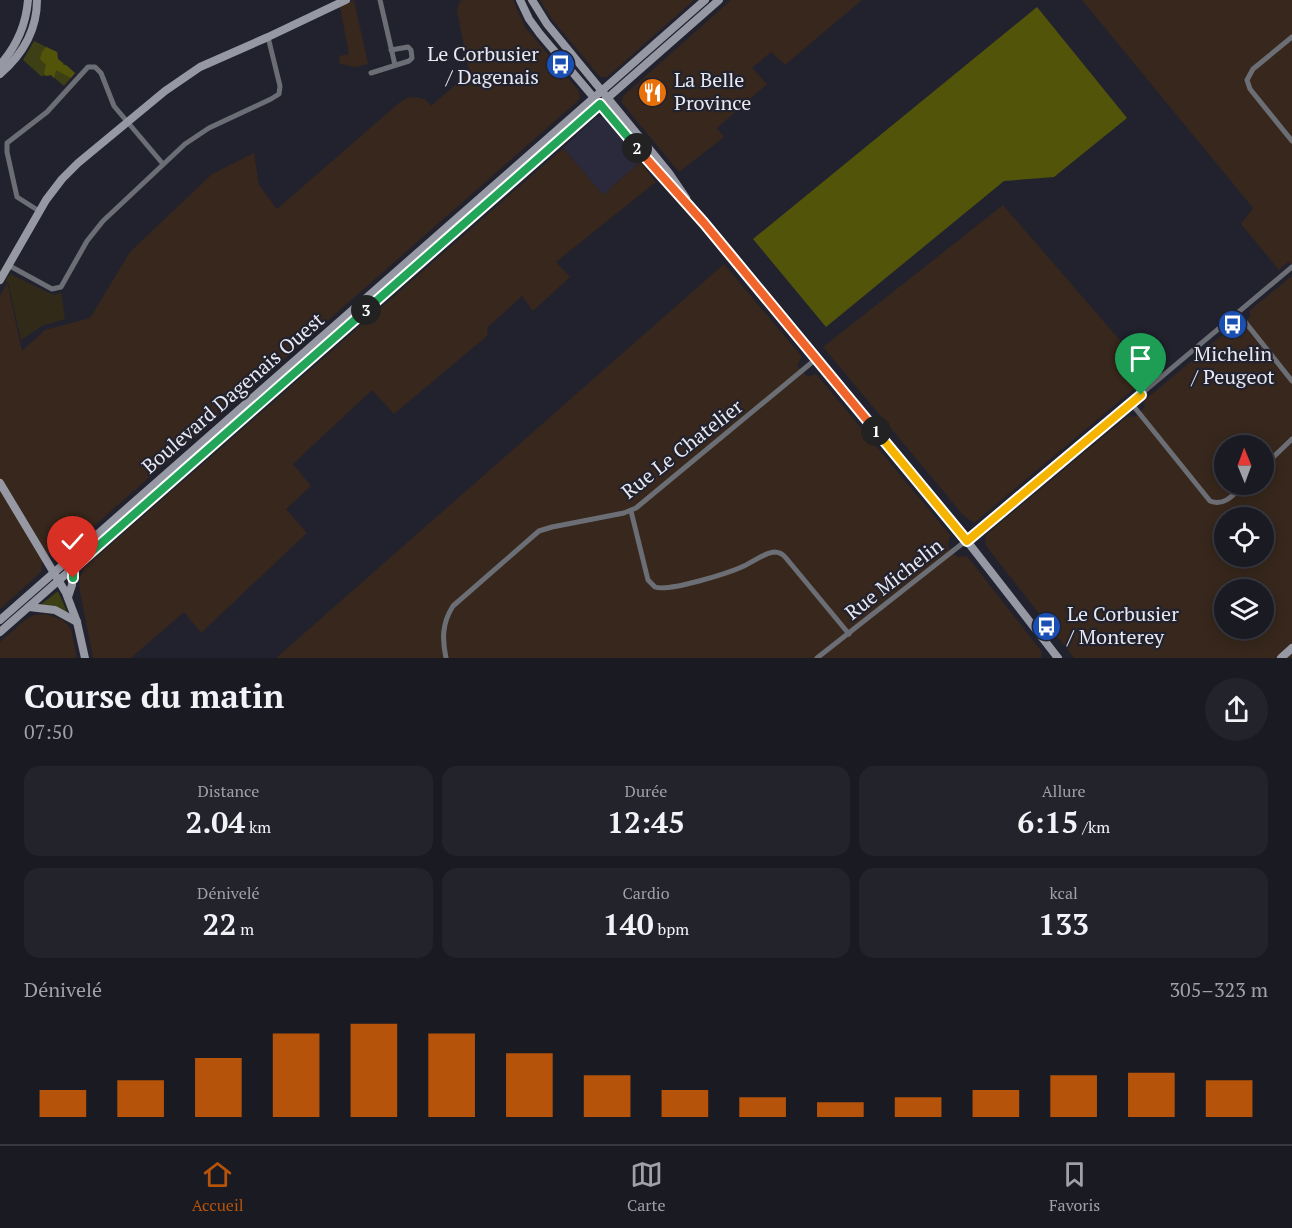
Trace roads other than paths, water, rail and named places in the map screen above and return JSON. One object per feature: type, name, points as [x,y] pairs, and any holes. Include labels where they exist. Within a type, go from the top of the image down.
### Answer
[{"type":"main road","points":[[0,65],[20,35],[28,0]]},
{"type":"main road","points":[[0,74],[26,44],[34,24],[38,0]]},
{"type":"main road","points":[[0,280],[52,191],[71,169],[127,122],[191,72],[346,0]]},
{"type":"main road","points":[[520,0],[534,27],[594,97],[604,101],[669,173],[704,223],[967,541],[1058,658]]},
{"type":"main road","points":[[531,0],[547,24],[602,91],[604,101]]},
{"type":"main road","name":"Boulevard Dagenais Ouest","points":[[0,620],[705,0]]},
{"type":"main road","name":"Boulevard Dagenais Ouest","points":[[0,632],[604,101],[714,1]]},
{"type":"main road","points":[[0,483],[68,597],[77,622],[85,658]]},
{"type":"main road","points":[[68,597],[72,585],[73,568]]},
{"type":"main road","points":[[29,607],[55,610],[77,622]]},
{"type":"main road","points":[[1281,658],[1292,648]]},
{"type":"street","points":[[380,0],[395,66]]},
{"type":"street","points":[[8,265],[50,288],[59,288],[96,228],[163,164],[201,132],[277,96],[280,86],[268,37]]},
{"type":"street","points":[[1292,37],[1251,70],[1247,82],[1250,89],[1292,141]]},
{"type":"street","points":[[371,74],[411,60],[412,55],[408,48],[391,50]]},
{"type":"street","points":[[39,211],[17,197],[6,149],[9,140],[47,112],[84,70],[90,67],[96,68],[101,73],[112,103],[163,164]]},
{"type":"street","name":"Rue Michelin","points":[[817,658],[967,541],[1292,267]]},
{"type":"street","points":[[1238,313],[1292,381]]},
{"type":"street","name":"Rue Le Chatelier","points":[[446,658],[443,630],[453,606],[532,536],[552,526],[631,511],[816,359]]},
{"type":"street","points":[[1131,403],[1210,501],[1225,502],[1232,495]]},
{"type":"street","points":[[1274,456],[1292,439]]},
{"type":"street","points":[[631,511],[648,580],[655,588],[665,589],[722,574],[741,568],[770,553],[778,553],[786,558],[849,634]]},
{"type":"place","name":"Le Corbusier / Dagenais","points":[[560,65]]},
{"type":"place","name":"La Belle Province","points":[[653,92]]},
{"type":"place","name":"Michelin / Peugeot","points":[[1233,324]]},
{"type":"place","name":"Le Corbusier / Monterey","points":[[1046,626]]}]
